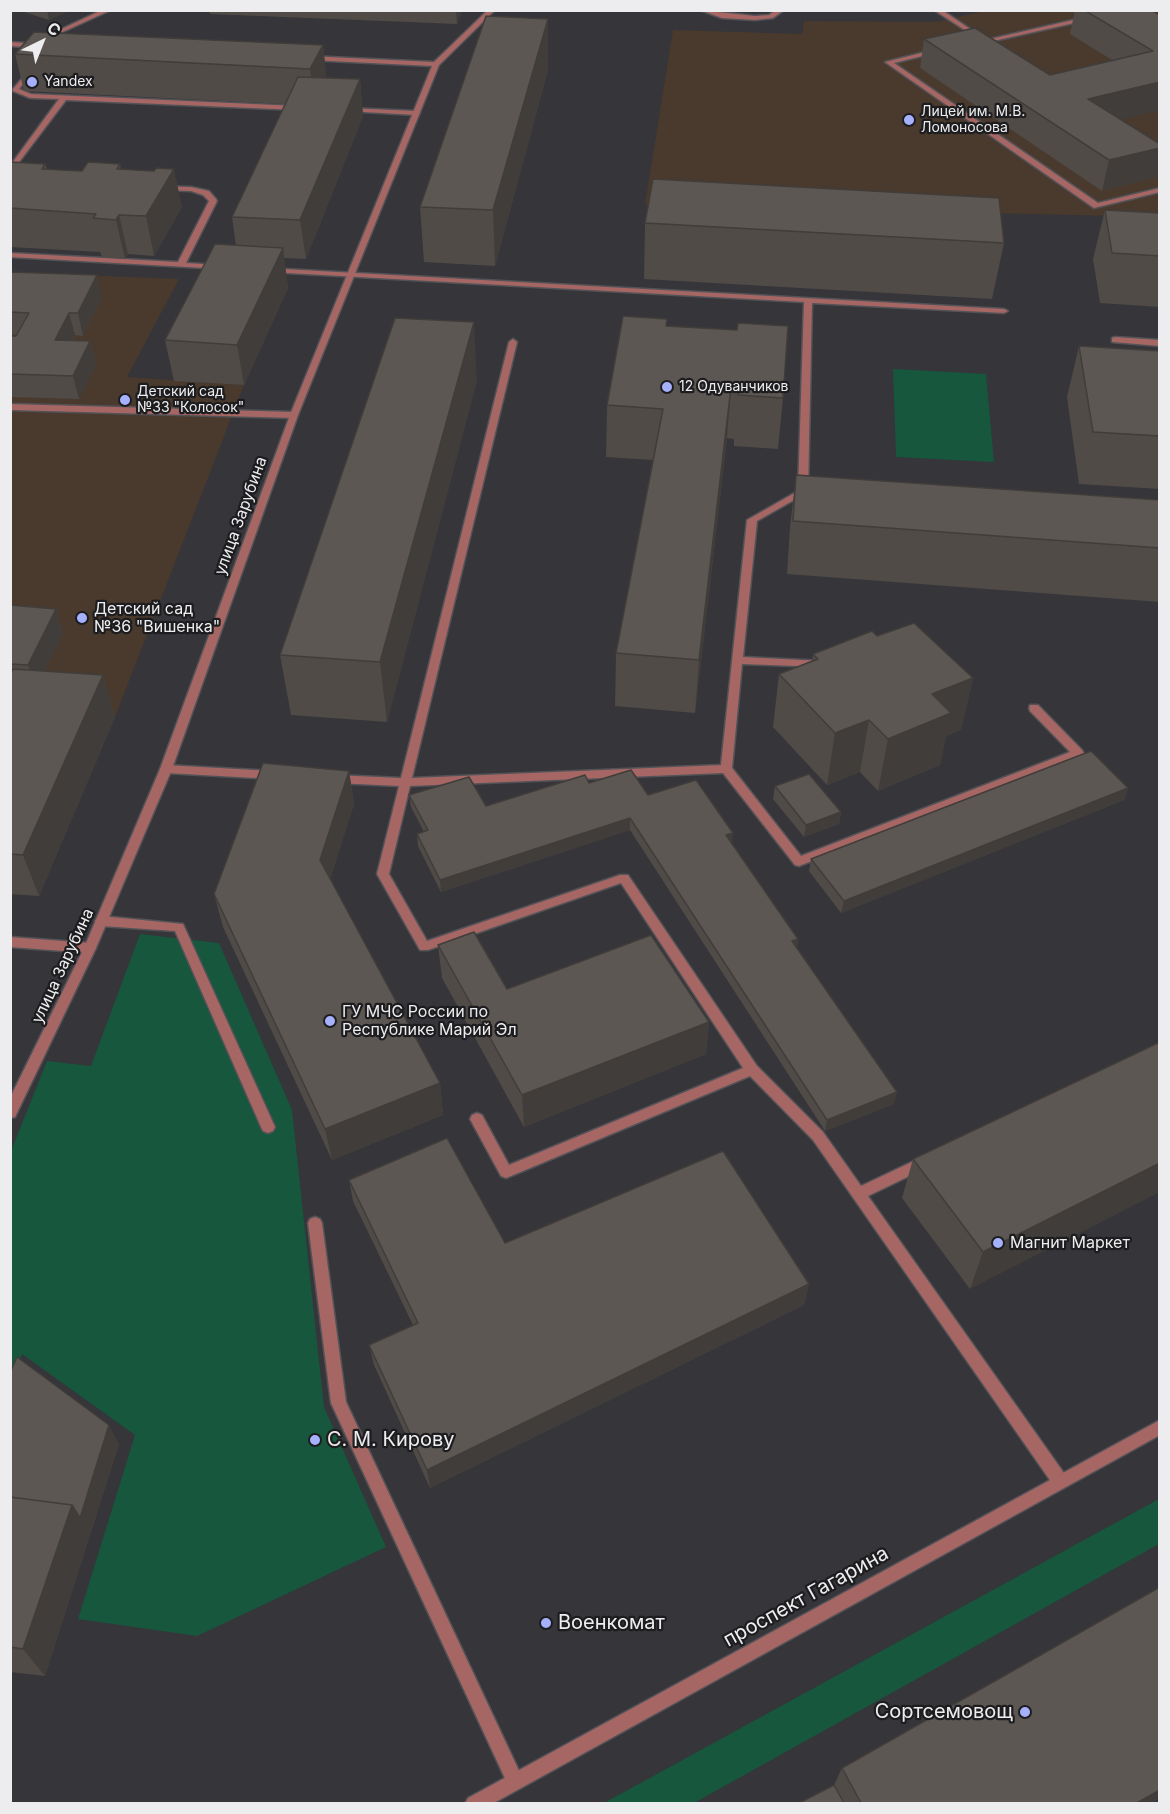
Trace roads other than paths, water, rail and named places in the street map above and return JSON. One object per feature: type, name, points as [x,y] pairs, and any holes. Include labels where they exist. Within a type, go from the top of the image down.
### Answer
[{"type":"street","points":[[28,45],[108,10]]},
{"type":"street","name":"улица Зарубина","points":[[10,1113],[90,948],[166,769],[294,415],[436,64],[492,10]]},
{"type":"street","points":[[703,10],[722,16],[755,18],[771,17],[782,10]]},
{"type":"street","points":[[937,10],[986,41]]},
{"type":"street","points":[[975,43],[1100,16]]},
{"type":"street","points":[[10,44],[49,46],[42,55]]},
{"type":"street","points":[[942,50],[888,62],[1098,206],[1160,190]]},
{"type":"street","points":[[295,57],[436,64]]},
{"type":"street","points":[[36,64],[15,90],[30,96],[311,109]]},
{"type":"street","points":[[10,172],[64,97]]},
{"type":"street","points":[[334,110],[416,113]]},
{"type":"street","points":[[148,187],[191,189],[206,193],[213,201],[181,265]]},
{"type":"street","points":[[10,255],[226,267]]},
{"type":"street","points":[[260,269],[1004,311]]},
{"type":"street","points":[[803,492],[808,300]]},
{"type":"street","points":[[1115,340],[1160,343]]},
{"type":"street","points":[[513,342],[382,874],[423,947],[624,878],[752,1070],[818,1136],[1060,1481]]},
{"type":"street","points":[[10,406],[294,415]]},
{"type":"street","points":[[815,492],[803,492],[752,520],[726,769],[799,862],[1078,753],[1034,708]]},
{"type":"street","points":[[737,660],[840,665]]},
{"type":"street","points":[[166,769],[290,776]]},
{"type":"street","points":[[324,778],[405,782],[726,769]]},
{"type":"street","points":[[101,921],[179,927],[268,1127]]},
{"type":"street","points":[[10,942],[90,948]]},
{"type":"street","points":[[477,1119],[506,1172],[752,1070]]},
{"type":"street","points":[[859,1194],[931,1159]]},
{"type":"street","points":[[315,1222],[339,1403],[515,1781]]},
{"type":"street","name":"проспект Гагарина","points":[[474,1803],[1160,1427]]},
{"type":"place","name":"Yandex","points":[[32,82]]},
{"type":"place","name":"Лицей им. М.В. Ломоносова","points":[[909,120]]},
{"type":"place","name":"12 Одуванчиков","points":[[667,387]]},
{"type":"place","name":"Детский сад №33 \"Колосок\"","points":[[125,400]]},
{"type":"place","name":"Детский сад №36 \"Вишенка\"","points":[[82,618]]},
{"type":"place","name":"ГУ МЧС России по Республике Марий Эл","points":[[330,1021]]},
{"type":"place","name":"Магнит Маркет","points":[[998,1243]]},
{"type":"place","name":"С. М. Кирову","points":[[315,1440]]},
{"type":"place","name":"Военкомат","points":[[546,1623]]},
{"type":"place","name":"Сортсемовощ","points":[[1025,1712]]}]
